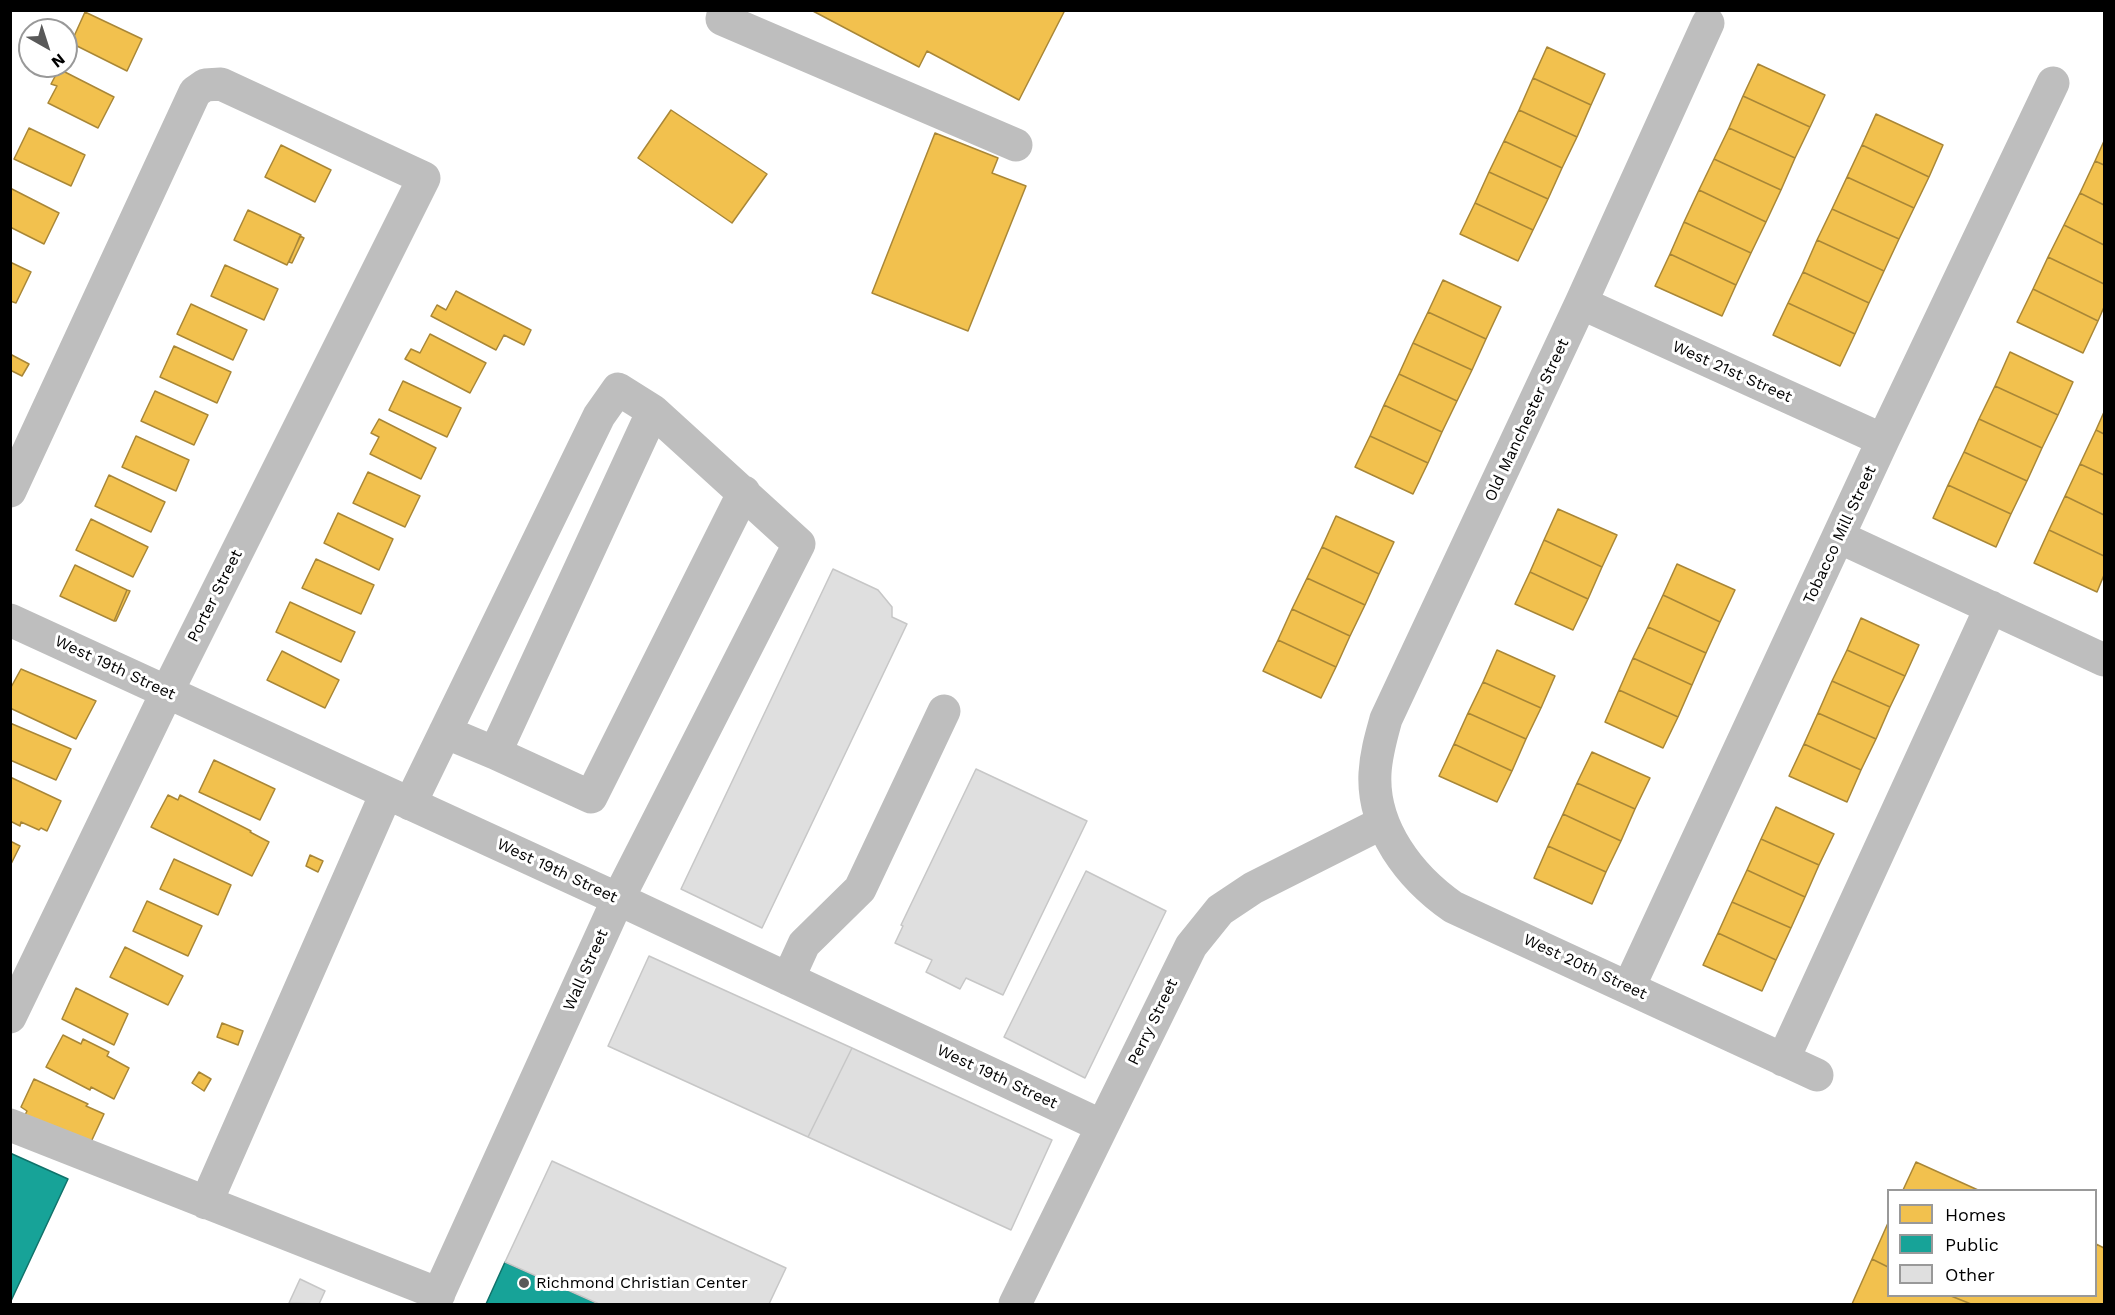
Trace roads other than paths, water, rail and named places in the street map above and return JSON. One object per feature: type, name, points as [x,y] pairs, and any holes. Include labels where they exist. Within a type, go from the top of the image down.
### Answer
[{"type":"street","points":[[723,15],[1016,145]]},
{"type":"street","name":"Old Manchester Street","points":[[1382,823],[1375,774],[1378,747],[1386,719],[1581,303],[1708,23]]},
{"type":"street","name":"Tobacco Mill Street","points":[[1629,987],[1883,440],[2053,83]]},
{"type":"street","name":"Porter Street","points":[[10,491],[195,92],[205,85],[221,84],[424,178],[167,692],[10,1017]]},
{"type":"street","name":"West 21st Street","points":[[1581,303],[1883,440]]},
{"type":"street","points":[[206,1203],[398,799],[445,732],[599,416],[618,389],[653,411],[744,492],[591,797],[445,732]]},
{"type":"street","points":[[495,753],[653,411]]},
{"type":"street","name":"Wall Street","points":[[437,1299],[618,899],[799,544],[744,492]]},
{"type":"street","points":[[1839,537],[2104,660]]},
{"type":"street","points":[[1783,1060],[1991,607]]},
{"type":"street","name":"West 19th Street","points":[[10,620],[618,899],[1102,1126]]},
{"type":"street","points":[[788,979],[804,944],[860,889],[944,711]]},
{"type":"street","name":"West 20th Street","points":[[1382,823],[1406,864],[1435,895],[1453,907],[1817,1075]]},
{"type":"street","name":"Perry Street","points":[[1015,1305],[1191,946],[1220,910],[1253,888],[1382,823]]},
{"type":"street","points":[[10,1125],[437,1299]]},
{"type":"place","name":"Richmond Christian Center","points":[[524,1283]]}]
